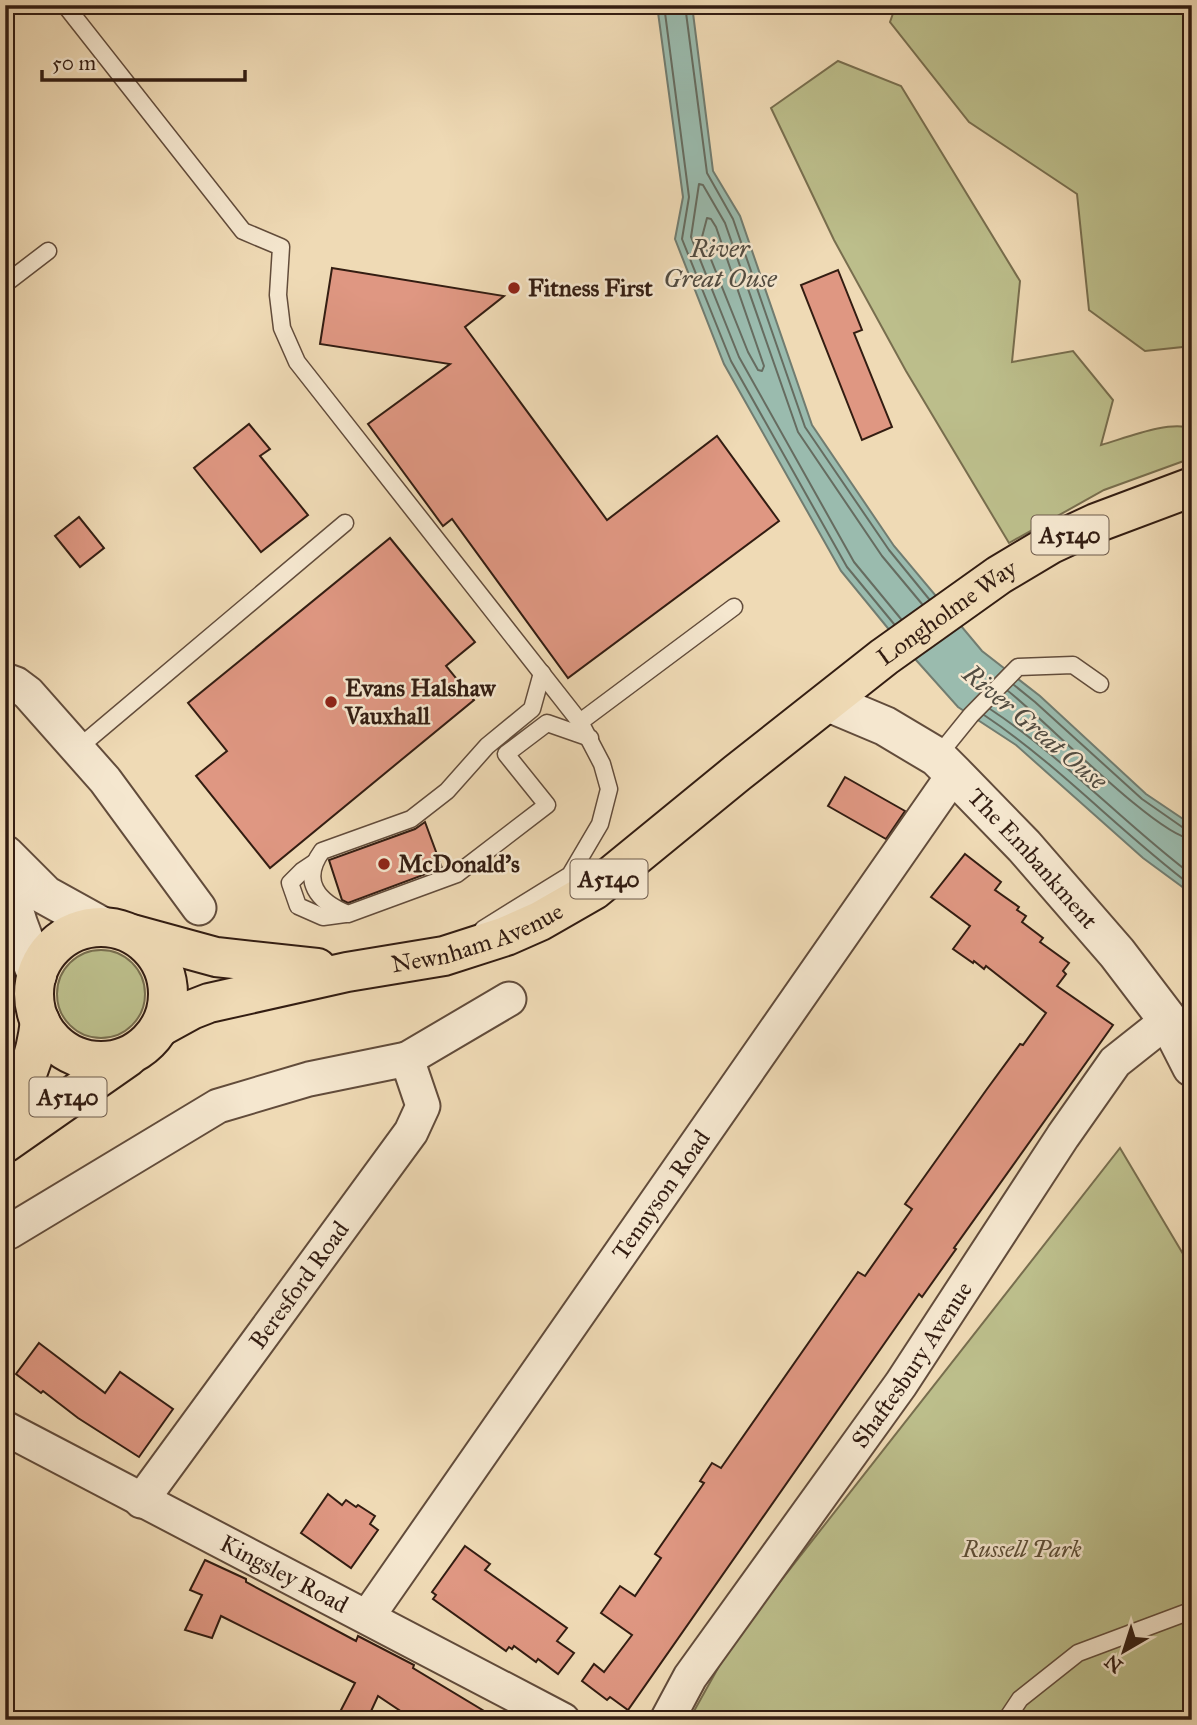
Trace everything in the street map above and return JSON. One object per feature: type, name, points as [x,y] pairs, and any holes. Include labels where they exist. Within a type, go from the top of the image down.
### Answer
[{"type":"main road","name":"Longholme Way","points":[[828,702],[884,657],[1010,568],[1051,544],[1096,523],[1190,488]]},
{"type":"main road","name":"Newnham Avenue","points":[[160,1027],[209,1003],[347,972],[444,956],[517,931],[594,890],[678,819],[828,702]]},
{"type":"main road","points":[[84,929],[116,930],[146,944],[158,957],[166,974],[169,992],[167,1010],[160,1027],[148,1042],[132,1053],[112,1060],[96,1061],[79,1057],[63,1048],[50,1036],[40,1021],[34,991],[37,975],[54,946],[68,935],[84,929]]},
{"type":"main road","name":"Newnham Avenue","points":[[116,930],[216,957],[347,972]]},
{"type":"main road","name":"A5140","points":[[5,1114],[32,1066],[40,1021]]},
{"type":"main road","name":"A5140","points":[[5,1143],[132,1053]]},
{"type":"street","points":[[5,680],[28,693],[105,780],[198,908]]},
{"type":"street","name":"The Embankment","points":[[828,702],[885,726],[946,766],[1024,846],[1117,953],[1168,1020],[1192,1067]]},
{"type":"street","name":"Tennyson Road","points":[[368,1616],[946,766]]},
{"type":"street","points":[[5,855],[45,895],[116,930]]},
{"type":"street","points":[[5,881],[37,975]]},
{"type":"street","points":[[9,1232],[218,1106],[309,1079],[407,1059],[509,999]]},
{"type":"street","name":"Shaftesbury Avenue","points":[[667,1720],[690,1677],[901,1384],[1063,1136],[1115,1062],[1168,1020]]},
{"type":"street","name":"Beresford Road","points":[[141,1501],[411,1132],[423,1106],[407,1059]]},
{"type":"street","name":"Kingsley Road","points":[[5,1427],[141,1501],[368,1616],[563,1720]]},
{"type":"lane","points":[[65,5],[243,231],[281,247],[278,295],[282,328],[297,362],[580,722],[602,764],[609,789],[600,824],[570,875],[444,956]]},
{"type":"lane","points":[[5,284],[48,251]]},
{"type":"lane","points":[[77,749],[345,523]]},
{"type":"lane","points":[[580,722],[734,607]]},
{"type":"lane","points":[[946,766],[971,715],[1018,667],[1073,664],[1100,684]]},
{"type":"lane","points":[[542,673],[532,709],[487,746],[447,791],[411,819],[322,852],[314,863],[302,870],[290,883],[298,906],[323,917],[348,914],[457,874],[547,805],[506,754],[547,723],[590,738]]},
{"type":"lane","points":[[314,863],[312,879],[321,900],[348,914]]},
{"type":"lane","points":[[1006,1720],[1020,1699],[1078,1653],[1189,1612]]},
{"type":"green space","points":[[896,5],[1192,5],[1192,346],[1145,351],[1089,310],[1077,194],[969,122],[890,22]]},
{"type":"green space","points":[[838,61],[901,86],[1020,281],[1012,362],[1073,351],[1113,400],[1101,445],[1160,428],[1183,427],[1192,429],[1192,458],[1104,490],[1009,543],[906,371],[834,240],[771,108]]},
{"type":"green space","points":[[101,950],[118,954],[132,963],[141,977],[145,994],[141,1011],[132,1025],[118,1034],[101,1038],[84,1034],[70,1025],[61,1011],[57,994],[61,977],[70,963],[84,954]]},
{"type":"green space","name":"Russell Park","points":[[1120,1148],[1192,1269],[1192,1720],[689,1720],[732,1643]]},
{"type":"water","name":"River Great Ouse","points":[[657,5],[692,5],[713,171],[740,216],[812,425],[894,546],[982,651],[1040,696],[1146,794],[1192,825],[1192,894],[1143,858],[1016,745],[958,707],[841,571],[724,364],[675,239],[683,197]]},
{"type":"building","points":[[332,268],[504,296],[465,327],[607,520],[717,436],[779,521],[568,678],[452,519],[443,526],[368,424],[450,364],[320,344]]},
{"type":"building","points":[[838,270],[862,330],[854,333],[892,427],[862,440],[801,285]]},
{"type":"building","points":[[249,424],[270,449],[260,456],[308,515],[261,552],[194,468]]},
{"type":"building","points":[[79,517],[104,548],[80,567],[55,536]]},
{"type":"building","name":"Evans Halshaw Vauxhall","points":[[390,538],[475,642],[446,666],[474,700],[270,868],[196,776],[227,751],[188,703]]},
{"type":"building","points":[[845,777],[905,811],[886,839],[828,806]]},
{"type":"building","name":"McDonald's","points":[[425,822],[442,868],[348,903],[342,900],[329,860],[415,829]]},
{"type":"building","points":[[965,854],[1001,882],[995,890],[1019,907],[1017,910],[1026,916],[1022,922],[1043,938],[1040,942],[1069,963],[1063,971],[1066,974],[1057,986],[1113,1025],[922,1297],[919,1294],[628,1710],[610,1697],[607,1700],[582,1681],[594,1664],[604,1672],[632,1635],[601,1613],[620,1586],[635,1596],[661,1558],[655,1554],[704,1483],[700,1481],[712,1463],[721,1468],[858,1272],[865,1276],[912,1209],[905,1204],[1020,1044],[1023,1045],[1046,1013],[986,966],[984,969],[953,949],[970,926],[931,897]]},
{"type":"building","points":[[39,1343],[105,1393],[120,1372],[173,1409],[139,1457],[16,1374]]},
{"type":"building","points":[[328,1494],[342,1505],[346,1500],[375,1516],[370,1524],[378,1530],[351,1568],[301,1533]]},
{"type":"building","points":[[465,1546],[490,1564],[485,1570],[567,1628],[557,1641],[574,1653],[558,1674],[514,1646],[506,1651],[433,1599],[436,1595],[432,1592]]},
{"type":"building","points":[[205,1560],[246,1579],[246,1582],[356,1641],[358,1636],[414,1665],[413,1668],[499,1720],[414,1720],[378,1696],[367,1720],[362,1720],[340,1712],[355,1683],[221,1616],[212,1638],[185,1630],[202,1595],[190,1590]]},
{"type":"place","name":"Fitness First","points":[[514,288]]},
{"type":"place","name":"Evans Halshaw Vauxhall","points":[[331,702]]},
{"type":"place","name":"McDonald's","points":[[384,864]]}]
